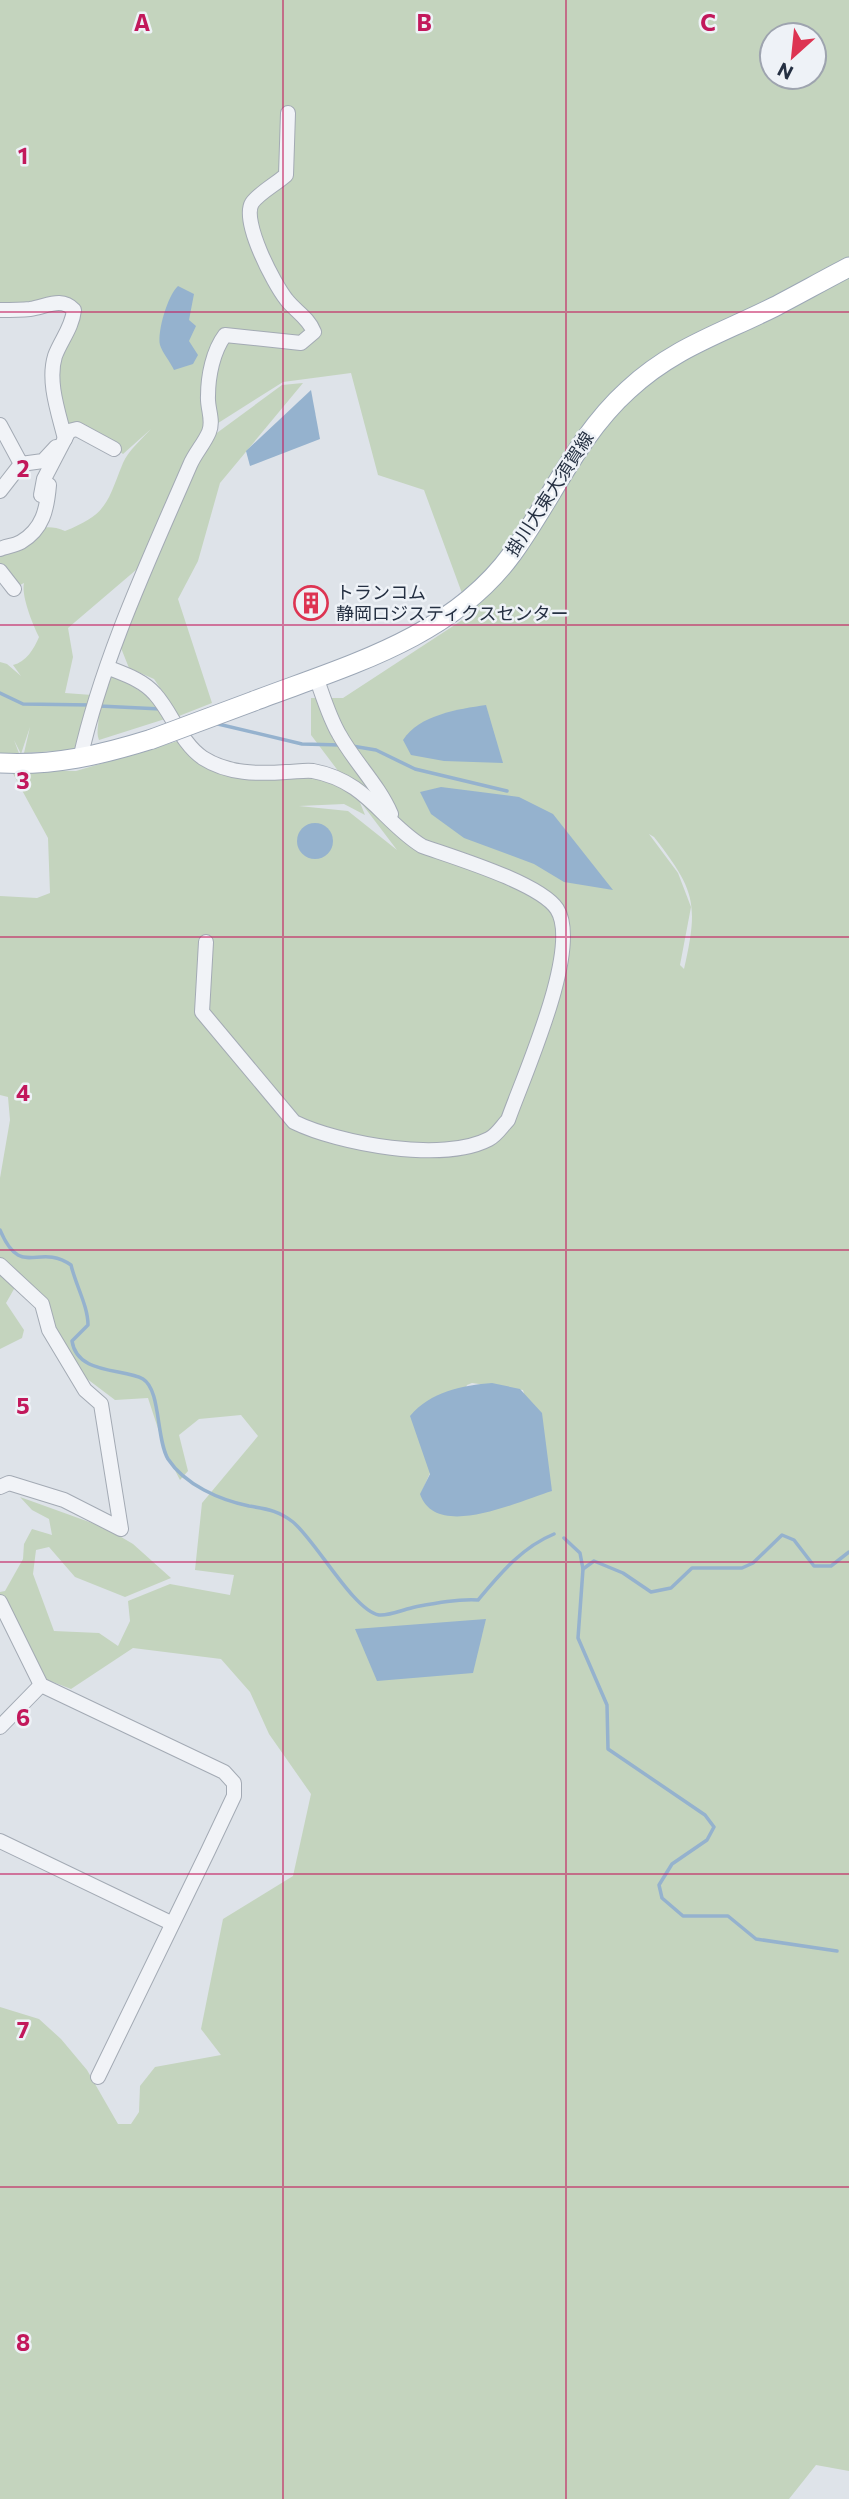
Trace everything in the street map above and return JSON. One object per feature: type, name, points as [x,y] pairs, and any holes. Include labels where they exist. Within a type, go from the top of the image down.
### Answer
[{"type":"main road","name":"掛川大東大須賀線","points":[[0,763],[30,764],[80,759],[152,739],[417,636],[450,614],[485,584],[512,554],[596,422],[668,357],[774,307],[849,267]]},
{"type":"street","points":[[80,759],[88,725],[108,667],[150,558],[193,458],[209,433],[211,419],[208,397],[216,347],[225,335],[301,343],[314,332],[308,320],[285,299],[275,282],[256,242],[249,216],[252,204],[286,176],[288,113]]},
{"type":"street","points":[[0,310],[32,309],[53,303],[66,304],[74,310],[73,322],[55,356],[52,376],[64,435],[41,495]]},
{"type":"street","points":[[0,425],[21,464]]},
{"type":"street","points":[[0,491],[21,464],[43,461],[69,431],[78,429],[114,449]]},
{"type":"street","points":[[0,550],[20,542],[43,519],[50,470]]},
{"type":"street","points":[[0,571],[14,589]]},
{"type":"street","points":[[108,667],[153,691],[187,743],[204,758],[240,773],[312,771],[359,790],[407,836],[422,846],[540,894],[557,909],[560,917],[562,960],[559,980],[508,1120],[493,1138],[475,1145],[409,1150],[364,1145],[312,1131],[294,1122],[202,1012],[206,942]]},
{"type":"street","points":[[316,677],[337,732],[357,764],[381,791],[394,822]]},
{"type":"street","points":[[0,1265],[42,1304],[49,1330],[85,1390],[101,1404],[121,1529],[64,1500],[9,1483],[0,1487]]},
{"type":"street","points":[[0,1602],[41,1685],[224,1772],[233,1783],[234,1796],[97,2077]]},
{"type":"street","points":[[0,1727],[41,1685]]},
{"type":"street","points":[[0,1841],[171,1923]]},
{"type":"green space","points":[[0,0],[849,0],[849,2471],[816,2465],[789,2499],[0,2499],[0,2007],[39,2019],[61,2039],[87,2070],[118,2124],[131,2124],[139,2112],[140,2086],[155,2067],[221,2055],[201,2029],[223,1919],[293,1876],[311,1794],[269,1734],[250,1692],[221,1659],[133,1648],[71,1689],[45,1679],[0,1597],[0,1592],[5,1591],[23,1559],[24,1544],[32,1529],[52,1535],[49,1519],[32,1510],[20,1497],[106,1528],[133,1544],[171,1578],[125,1597],[75,1577],[49,1547],[36,1550],[33,1574],[54,1631],[99,1633],[118,1646],[130,1621],[128,1601],[170,1584],[230,1595],[234,1575],[195,1570],[202,1503],[258,1436],[241,1415],[199,1419],[179,1435],[188,1471],[180,1480],[166,1453],[148,1398],[115,1400],[78,1372],[56,1342],[48,1312],[0,1265],[0,1178],[10,1120],[8,1097],[0,1095],[0,896],[37,898],[50,893],[48,838],[11,770],[76,771],[178,741],[240,773],[319,773],[348,784],[311,735],[311,698],[343,698],[470,615],[424,490],[378,475],[351,373],[283,382],[204,432],[150,558],[68,628],[73,657],[65,693],[92,695],[74,750],[24,753],[30,727],[21,754],[14,740],[20,756],[0,755],[0,662],[7,664],[21,676],[13,665],[29,654],[39,637],[26,603],[24,583],[16,587],[0,571],[0,549],[39,528],[65,531],[90,519],[109,497],[125,459],[151,429],[123,454],[90,429],[69,423],[61,407],[57,362],[73,330],[66,304],[0,309]],"holes":[[[359,800],[397,850],[348,811],[299,806],[344,804],[365,815]],[[649,834],[668,855],[678,871],[690,898],[692,912],[691,928],[684,969],[680,965],[691,907],[678,873]],[[472,1383],[523,1390],[552,1491],[421,1494],[467,1385]]]},
{"type":"green space","points":[[303,383],[220,483],[198,561],[178,599],[212,703],[179,716],[154,679],[129,668],[121,648],[144,584],[210,438],[282,385]]},
{"type":"green space","points":[[113,674],[148,696],[165,719],[99,740],[97,710]]},
{"type":"green space","points":[[0,1268],[18,1282],[6,1303],[24,1330],[22,1338],[0,1349]]},
{"type":"water","points":[[178,286],[194,294],[189,320],[196,326],[189,341],[198,355],[193,364],[174,370],[161,348],[160,339],[167,305]]},
{"type":"water","points":[[311,390],[320,439],[250,466],[246,451]]},
{"type":"water","points":[[486,705],[503,763],[444,761],[411,755],[403,740],[419,725],[440,715]]},
{"type":"water","points":[[441,787],[519,797],[553,814],[613,890],[564,882],[534,864],[464,838],[431,814],[420,792]]},
{"type":"water","points":[[315,823],[328,828],[333,841],[328,854],[315,859],[302,854],[297,841],[302,828]]},
{"type":"water","points":[[492,1383],[520,1389],[542,1413],[552,1491],[480,1514],[443,1515],[429,1508],[420,1494],[430,1474],[410,1416],[427,1401],[448,1391]]},
{"type":"water","points":[[486,1619],[473,1673],[377,1681],[355,1629]]},
{"type":"waterway","points":[[0,693],[23,704],[91,705]]},
{"type":"waterway","points":[[99,706],[161,709]]},
{"type":"waterway","points":[[218,724],[302,744],[341,745]]},
{"type":"waterway","points":[[352,746],[376,750],[415,769],[507,791]]},
{"type":"waterway","points":[[0,1230],[8,1245],[23,1257],[49,1257],[71,1265],[88,1325],[72,1341],[76,1352],[92,1365],[135,1376],[149,1385],[156,1404],[164,1450],[175,1468],[204,1490],[238,1503],[272,1511],[293,1522],[347,1589],[369,1611],[383,1615],[438,1603],[478,1600],[522,1554],[554,1534]]},
{"type":"waterway","points":[[583,1569],[594,1561],[623,1573],[651,1592],[671,1588],[692,1568],[742,1568],[753,1563],[782,1535],[794,1540],[814,1566],[831,1566],[849,1552]]},
{"type":"waterway","points":[[564,1538],[580,1553],[583,1569],[578,1638],[607,1705],[608,1749],[705,1815],[714,1827],[707,1840],[672,1864],[659,1885],[662,1898],[683,1916],[728,1916],[756,1939],[837,1951]]},
{"type":"place","name":"トランコム 静岡ロジスティクスセンター","points":[[311,603]]}]
